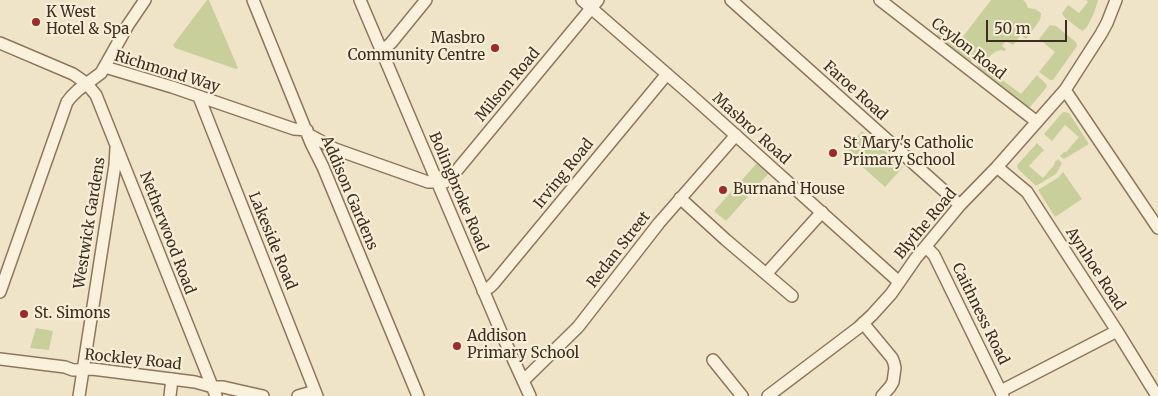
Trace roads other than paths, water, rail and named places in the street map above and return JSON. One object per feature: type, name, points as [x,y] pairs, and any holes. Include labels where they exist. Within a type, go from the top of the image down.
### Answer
[{"type":"street","points":[[105,66],[128,25],[145,0]]},
{"type":"street","name":"Addison Gardens","points":[[254,0],[307,132],[418,396]]},
{"type":"street","name":"Bolingbroke Road","points":[[360,0],[530,396]]},
{"type":"street","points":[[382,51],[391,43],[426,0]]},
{"type":"street","name":"Masbro' Road","points":[[582,0],[594,4],[667,74],[899,282]]},
{"type":"street","name":"Faroe Road","points":[[731,0],[960,205]]},
{"type":"street","name":"Ceylon Road","points":[[880,0],[1037,122]]},
{"type":"street","name":"Blythe Road","points":[[768,396],[863,323],[878,308],[960,205],[997,167],[1065,90],[1101,34],[1116,0]]},
{"type":"street","name":"Milson Road","points":[[437,182],[444,182],[453,175],[594,4]]},
{"type":"street","points":[[0,43],[72,74],[86,84]]},
{"type":"street","name":"Richmond Way","points":[[0,292],[67,102],[86,84],[97,78],[105,66],[307,132],[335,148],[428,182],[437,182]]},
{"type":"street","name":"Irving Road","points":[[483,290],[494,284],[667,74]]},
{"type":"street","name":"Netherwood Road","points":[[86,84],[96,95],[214,392]]},
{"type":"street","points":[[1065,90],[1158,228]]},
{"type":"street","name":"Lakeside Road","points":[[199,97],[316,393]]},
{"type":"street","name":"Redan Street","points":[[522,380],[578,327],[659,223],[736,135]]},
{"type":"street","name":"Westwick Gardens","points":[[79,396],[115,165],[116,144]]},
{"type":"street","points":[[323,167],[326,157],[335,148]]},
{"type":"street","name":"Aynhoe Road","points":[[997,167],[1027,192],[1118,330],[1157,396]]},
{"type":"street","points":[[680,198],[792,296]]},
{"type":"street","points":[[766,274],[822,212]]},
{"type":"street","name":"Caithness Road","points":[[926,247],[934,255],[1002,394]]},
{"type":"street","points":[[863,323],[894,363],[893,382],[882,396]]},
{"type":"street","points":[[1002,394],[1118,330]]},
{"type":"street","name":"Rockley Road","points":[[0,358],[65,366],[73,370],[92,369],[195,382],[214,392],[223,387],[263,396]]},
{"type":"street","points":[[713,360],[742,396]]},
{"type":"street","points":[[170,396],[172,379]]},
{"type":"street","points":[[298,396],[316,393]]},
{"type":"place","name":"K West Hotel & Spa","points":[[36,22]]},
{"type":"place","name":"Masbro Community Centre","points":[[495,48]]},
{"type":"place","name":"St Mary's Catholic Primary School","points":[[833,153]]},
{"type":"place","name":"Burnand House","points":[[723,190]]},
{"type":"place","name":"St. Simons","points":[[24,314]]},
{"type":"place","name":"Addison Primary School","points":[[457,346]]}]
